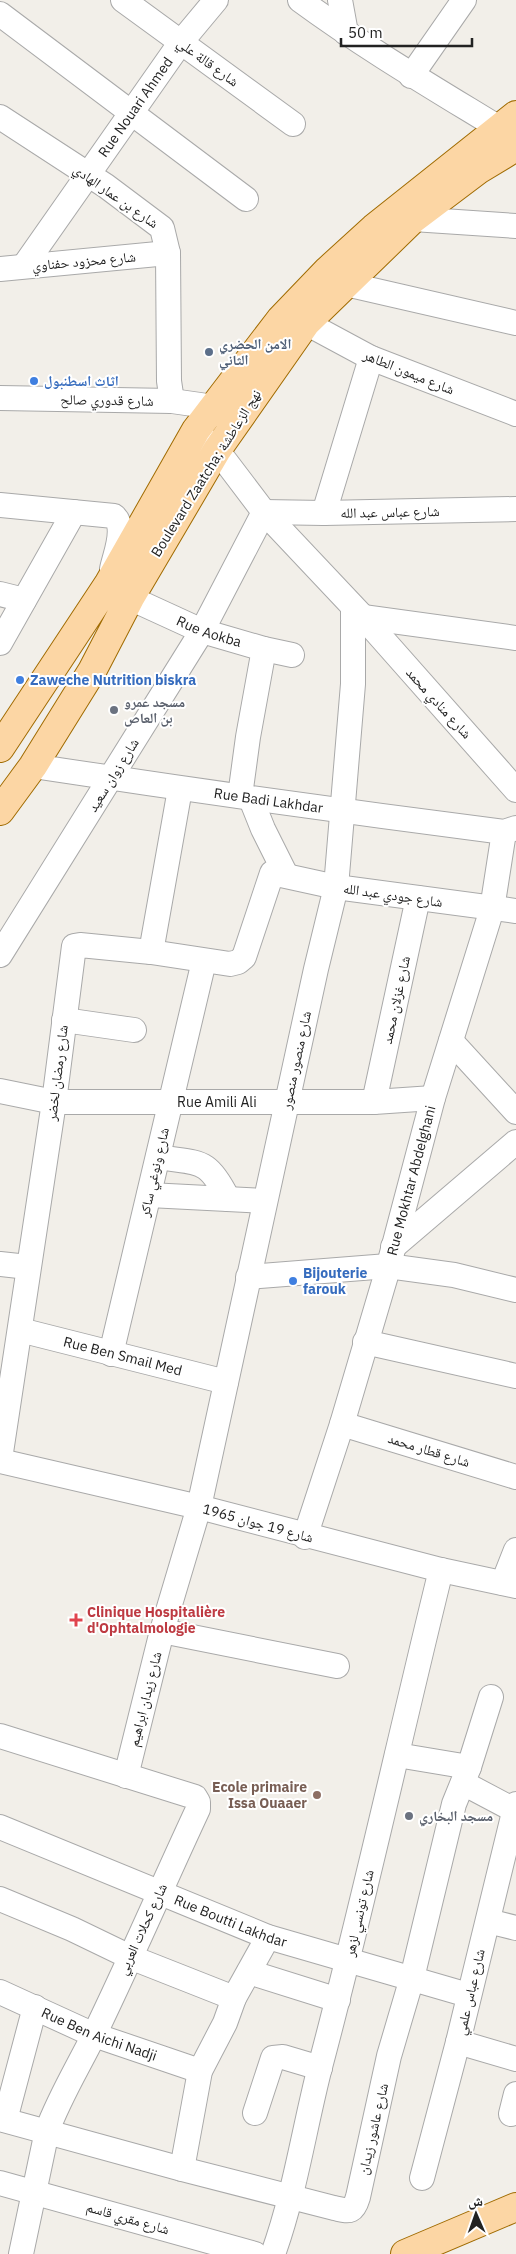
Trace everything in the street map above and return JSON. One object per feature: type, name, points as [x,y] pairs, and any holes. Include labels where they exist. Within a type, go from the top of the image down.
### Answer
[{"type":"main road","name":"Boulevard Zaatcha; نهج الزعاطشة","points":[[0,811],[33,766],[92,671],[119,590],[196,430],[225,414],[306,323],[413,219],[478,170],[510,130]]},
{"type":"main road","name":"Boulevard Zaatcha; نهج الزعاطشة","points":[[0,748],[119,590],[217,450],[225,414],[280,320],[328,270],[374,228],[510,130]]},
{"type":"main road","points":[[405,2254],[516,2207]]},
{"type":"street","name":"شارع قالة علي","points":[[123,0],[293,124]]},
{"type":"street","name":"Rue Nouari Ahmed","points":[[24,266],[182,42],[216,0]]},
{"type":"street","points":[[300,0],[411,76],[510,130]]},
{"type":"street","points":[[340,0],[346,33]]},
{"type":"street","points":[[411,76],[464,0]]},
{"type":"street","points":[[0,14],[246,199]]},
{"type":"street","name":"شارع بن عمار الهادي","points":[[0,117],[106,186],[159,224],[164,232],[168,252],[169,381],[172,401]]},
{"type":"street","points":[[413,219],[516,226]]},
{"type":"street","name":"شارع محزود حفناوي","points":[[0,269],[168,252]]},
{"type":"street","points":[[346,284],[516,323]]},
{"type":"street","name":"شارع ميمون الطاهر","points":[[306,323],[371,358],[516,414]]},
{"type":"street","points":[[324,513],[371,358]]},
{"type":"street","name":"شارع قدوري صالح","points":[[0,398],[172,401],[225,414]]},
{"type":"street","name":"شارع منادي محمد","points":[[196,430],[217,450],[264,512],[358,612],[516,790]]},
{"type":"street","points":[[0,505],[114,516],[119,522],[120,531],[119,590]]},
{"type":"street","name":"شارع عباس عبد الله","points":[[264,512],[324,513],[516,509]]},
{"type":"street","points":[[0,643],[74,512]]},
{"type":"street","name":"شارع زوان سعيد","points":[[0,955],[202,631],[264,512]]},
{"type":"street","name":"Rue Aokba","points":[[119,590],[202,631],[292,655]]},
{"type":"street","points":[[0,594],[24,600]]},
{"type":"street","points":[[358,612],[516,638]]},
{"type":"street","name":"شارع منصور منصور","points":[[199,1507],[248,1277],[336,887],[344,812],[358,612]]},
{"type":"street","points":[[264,649],[248,737],[246,797],[267,837],[279,874]]},
{"type":"street","name":"Rue Badi Lakhdar","points":[[33,766],[344,812],[510,830]]},
{"type":"street","points":[[151,952],[180,789]]},
{"type":"street","name":"Rue Mokhtar Abdelghani","points":[[305,1536],[342,1424],[391,1256],[433,1098],[492,909],[510,830]]},
{"type":"street","name":"شارع رمضان لخضر","points":[[0,1460],[54,1102],[74,946],[151,952],[230,964],[238,962],[244,957],[279,874]]},
{"type":"street","name":"شارع جودي عبد الله","points":[[279,874],[336,887],[516,911]]},
{"type":"street","name":"شارع غزلان محمد","points":[[374,1102],[418,898]]},
{"type":"street","name":"شارع ونوغي ساكر","points":[[111,1354],[204,961]]},
{"type":"street","points":[[64,1020],[134,1030]]},
{"type":"street","points":[[451,1041],[516,1112]]},
{"type":"street","name":"Rue Amili Ali","points":[[0,1091],[54,1102],[374,1102],[433,1098]]},
{"type":"street","points":[[391,1256],[516,1142]]},
{"type":"street","points":[[158,1157],[200,1164],[210,1169],[218,1179],[228,1199]]},
{"type":"street","points":[[149,1195],[265,1201]]},
{"type":"street","points":[[248,1277],[391,1256],[454,1275],[516,1290]]},
{"type":"street","points":[[0,1264],[28,1267]]},
{"type":"street","name":"Rue Ben Smail Med","points":[[20,1330],[226,1382]]},
{"type":"street","points":[[365,1342],[516,1376]]},
{"type":"street","name":"شارع قطار محمد","points":[[342,1424],[516,1477]]},
{"type":"street","name":"شارع 19 جوان 1965","points":[[0,1460],[199,1507],[442,1570],[510,1584]]},
{"type":"street","name":"شارع زيدان ابراهيم","points":[[126,1776],[162,1631],[199,1507]]},
{"type":"street","points":[[510,1584],[516,1550]]},
{"type":"street","name":"شارع تونسي لزهر","points":[[273,2254],[292,2195],[320,2068],[442,1570]]},
{"type":"street","points":[[162,1631],[337,1666]]},
{"type":"street","name":"شارع عاشور زيدان","points":[[2,2120],[182,2169],[292,2195],[349,2211],[356,2207],[389,2056],[412,1978],[451,1812],[466,1775],[491,1697]]},
{"type":"street","name":"شارع كحلات العربي","points":[[0,1736],[195,1797],[198,1802],[198,1809],[160,1893],[94,2035],[53,2116],[47,2132],[21,2254]]},
{"type":"street","points":[[397,1755],[466,1775],[515,1807]]},
{"type":"street","name":"شارع عباس علمي","points":[[422,2178],[458,2042],[515,1807]]},
{"type":"street","name":"Rue Boutti Lakhdar","points":[[0,1827],[268,1937],[468,1995]]},
{"type":"street","points":[[0,1899],[72,1929],[130,1957],[234,1998]]},
{"type":"street","points":[[488,1921],[516,1928]]},
{"type":"street","points":[[182,2169],[200,2071],[226,2023],[234,1998],[268,1937]]},
{"type":"street","points":[[249,1972],[338,2000]]},
{"type":"street","name":"Rue Ben Aichi Nadji","points":[[0,1992],[94,2035],[200,2071]]},
{"type":"street","points":[[2,2120],[35,2007]]},
{"type":"street","points":[[458,2042],[516,2059]]},
{"type":"street","points":[[255,2113],[273,2058],[283,2057],[320,2068]]},
{"type":"street","name":"شارع مقري قاسم","points":[[0,2183],[255,2254]]},
{"type":"place","name":"الامن الحضري الثاني","points":[[209,352]]},
{"type":"place","name":"اثاث اسطنبول","points":[[34,381]]},
{"type":"place","name":"Zaweche Nutrition biskra","points":[[20,680]]},
{"type":"place","name":"مسجد عمرو بن العاص","points":[[114,710]]},
{"type":"place","name":"Bijouterie farouk","points":[[293,1281]]},
{"type":"place","name":"Clinique Hospitalière d'Ophtalmologie","points":[[76,1620]]},
{"type":"place","name":"Ecole primaire Issa Ouaaer","points":[[317,1795]]},
{"type":"place","name":"مسجد البخاري","points":[[409,1816]]}]
